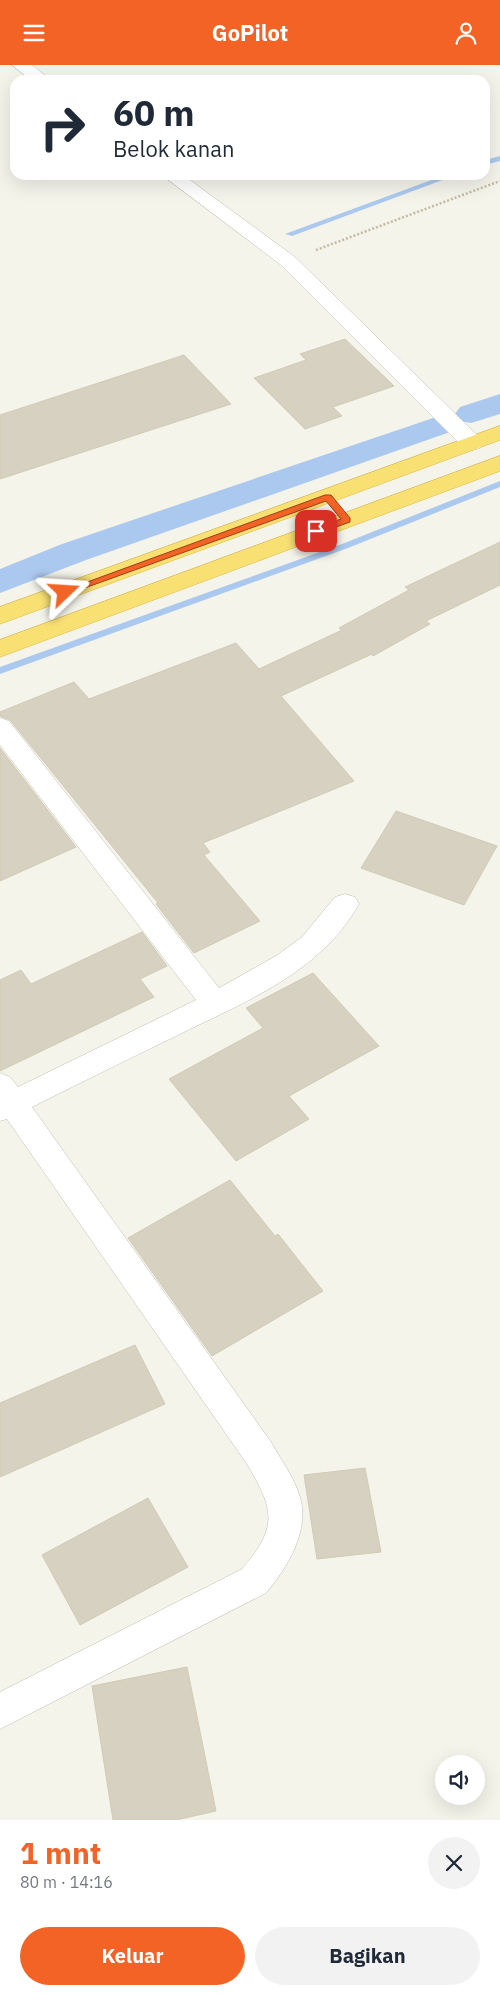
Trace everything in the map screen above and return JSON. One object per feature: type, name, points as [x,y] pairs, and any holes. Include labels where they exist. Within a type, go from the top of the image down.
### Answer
[{"type":"highway","points":[[0,616],[500,433]]},
{"type":"highway","points":[[0,649],[500,463]]},
{"type":"highway","points":[[328,497],[347,520]]},
{"type":"street","points":[[21,65],[35,75]]},
{"type":"street","points":[[178,180],[288,261],[472,443]]},
{"type":"street","points":[[0,727],[214,1003]]},
{"type":"street","points":[[0,1711],[254,1581],[271,1562],[285,1527],[283,1498],[259,1453],[4,1099],[248,987],[286,964],[312,944],[345,904]]},
{"type":"path","points":[[288,261],[500,181]]},
{"type":"building","points":[[345,339],[394,386],[333,407],[342,416],[305,429],[254,378],[306,360],[300,354]]},
{"type":"building","points":[[184,355],[231,404],[0,479],[0,415]]},
{"type":"building","points":[[500,542],[500,585],[426,621],[430,624],[373,656],[372,654],[281,696],[354,781],[203,843],[210,852],[204,855],[260,921],[194,953],[156,904],[158,903],[10,720],[0,716],[0,712],[74,682],[89,699],[236,643],[259,669],[342,630],[339,628],[409,590],[405,587]]},
{"type":"building","points":[[0,748],[76,847],[0,881]]},
{"type":"building","points":[[396,811],[497,846],[464,905],[361,868]]},
{"type":"building","points":[[142,932],[167,966],[140,979],[154,997],[0,1071],[0,980],[21,970],[31,984]]},
{"type":"building","points":[[313,973],[379,1046],[289,1096],[309,1119],[236,1161],[169,1079],[263,1028],[246,1008]]},
{"type":"building","points":[[230,1180],[275,1236],[278,1234],[323,1291],[212,1356],[128,1238]]},
{"type":"building","points":[[135,1345],[165,1404],[0,1477],[0,1403]]},
{"type":"building","points":[[365,1468],[381,1552],[317,1559],[304,1475]]},
{"type":"building","points":[[148,1498],[188,1567],[80,1625],[42,1555]]},
{"type":"building","points":[[187,1667],[216,1811],[176,1820],[113,1820],[92,1686]]},
{"type":"waterway","points":[[490,161],[500,158]]},
{"type":"waterway","points":[[289,234],[438,180]]},
{"type":"waterway","points":[[471,414],[500,403]]},
{"type":"waterway","points":[[0,582],[74,552],[439,425]]},
{"type":"waterway","points":[[0,671],[345,546],[500,484]]},
{"type":"route","points":[[65,592],[328,497],[347,520],[316,531]]}]
